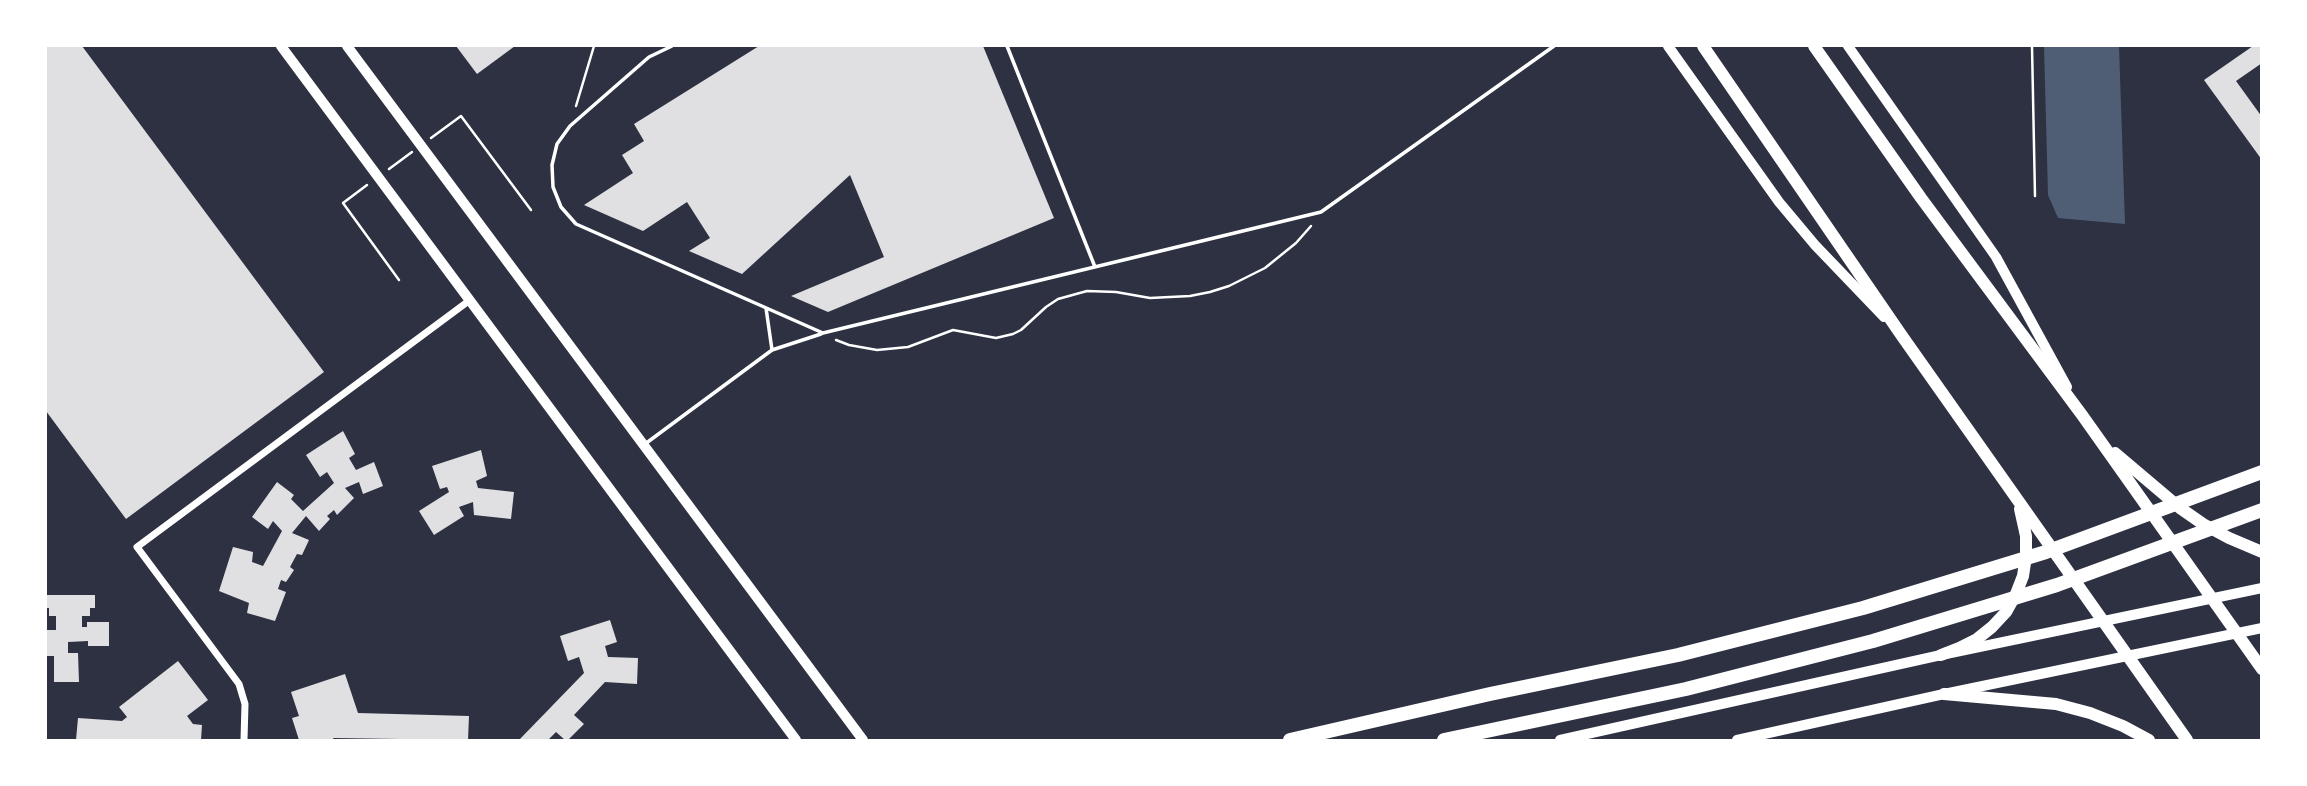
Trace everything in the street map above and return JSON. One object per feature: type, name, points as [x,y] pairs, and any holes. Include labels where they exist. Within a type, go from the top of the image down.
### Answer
[{"type":"highway","points":[[1290,740],[1490,694],[1678,655],[1863,608],[2046,552],[2262,472]]},
{"type":"highway","points":[[1444,740],[1686,689],[1872,641],[2070,580],[2262,510]]},
{"type":"main road","points":[[1668,46],[1796,224],[1902,336]]},
{"type":"main road","points":[[1703,46],[1902,336],[2187,740]]},
{"type":"main road","points":[[1814,46],[1921,198],[2082,415],[2262,669]]},
{"type":"main road","points":[[1848,46],[1996,257],[2082,415]]},
{"type":"main road","points":[[2101,442],[2203,524],[2262,552]]},
{"type":"main road","points":[[1941,654],[1959,649],[1992,627],[2006,612],[2016,594],[2023,576],[2026,537],[2016,498]]},
{"type":"main road","points":[[1560,740],[1941,654],[2262,588]]},
{"type":"main road","points":[[1737,740],[2262,628]]},
{"type":"main road","points":[[1944,694],[2056,705],[2090,713],[2149,740]]},
{"type":"street","points":[[281,46],[796,740]]},
{"type":"street","points":[[347,46],[863,740]]},
{"type":"street","points":[[244,740],[245,704],[239,684],[137,547],[470,300]]},
{"type":"lane","points":[[672,46],[649,57],[570,126],[557,144],[552,165],[553,187],[561,207],[576,224],[823,333]]},
{"type":"lane","points":[[1007,46],[1095,267]]},
{"type":"lane","points":[[643,445],[772,350],[823,333],[1321,212],[1554,46]]},
{"type":"lane","points":[[766,308],[772,350]]},
{"type":"path","points":[[570,126],[594,46]]},
{"type":"path","points":[[2032,46],[2035,195]]},
{"type":"path","points":[[429,139],[461,116],[531,210]]},
{"type":"path","points":[[386,171],[418,147]]},
{"type":"path","points":[[375,179],[343,202],[399,280]]},
{"type":"path","points":[[823,333],[849,345],[893,349],[923,342],[953,330],[986,338],[1005,337],[1021,330],[1045,307],[1058,299],[1087,291],[1101,290],[1130,296],[1170,298],[1210,292],[1265,268],[1296,243],[1321,212]]},
{"type":"water","points":[[2044,46],[2119,46],[2125,224],[2058,218],[2048,195]]},
{"type":"building","points":[[46,46],[82,46],[324,372],[126,519],[46,411]]},
{"type":"building","points":[[456,46],[515,46],[477,74]]},
{"type":"building","points":[[759,46],[983,46],[1054,218],[828,312],[791,296],[884,257],[850,175],[742,274],[689,251],[710,238],[687,202],[643,231],[584,205],[633,173],[622,155],[644,141],[634,124]]},
{"type":"building","points":[[2253,46],[2262,46],[2262,63],[2236,81],[2262,117],[2262,160],[2204,80]]},
{"type":"building","points":[[343,431],[355,454],[349,458],[356,470],[374,462],[383,486],[363,494],[359,482],[345,488],[354,498],[337,515],[334,510],[327,516],[330,519],[319,531],[306,516],[292,533],[309,540],[302,555],[297,554],[290,567],[294,570],[286,582],[281,580],[278,589],[286,592],[275,621],[247,613],[249,603],[219,591],[233,547],[253,552],[252,562],[263,566],[282,531],[273,521],[268,529],[252,517],[277,482],[294,495],[291,499],[303,511],[334,483],[327,472],[320,477],[306,455]]},
{"type":"building","points":[[481,450],[487,476],[476,481],[478,488],[514,492],[511,519],[474,515],[473,502],[459,507],[464,516],[434,535],[419,511],[449,492],[447,487],[440,489],[432,466]]},
{"type":"building","points":[[46,595],[95,595],[95,608],[90,608],[90,616],[82,616],[82,627],[87,627],[87,622],[109,622],[109,646],[88,646],[88,641],[68,642],[68,653],[78,653],[79,682],[54,682],[54,656],[46,656],[46,630],[56,630],[56,616],[49,616]]},
{"type":"building","points":[[610,620],[617,642],[605,646],[608,657],[638,658],[637,684],[605,682],[574,715],[584,724],[568,740],[556,732],[548,740],[519,740],[584,673],[579,657],[568,661],[560,636]]},
{"type":"building","points":[[178,661],[208,700],[187,716],[193,724],[202,725],[201,740],[76,740],[78,718],[122,721],[127,717],[119,707]]},
{"type":"building","points":[[345,674],[358,713],[469,716],[468,740],[299,740],[292,718],[299,716],[291,692]]}]
